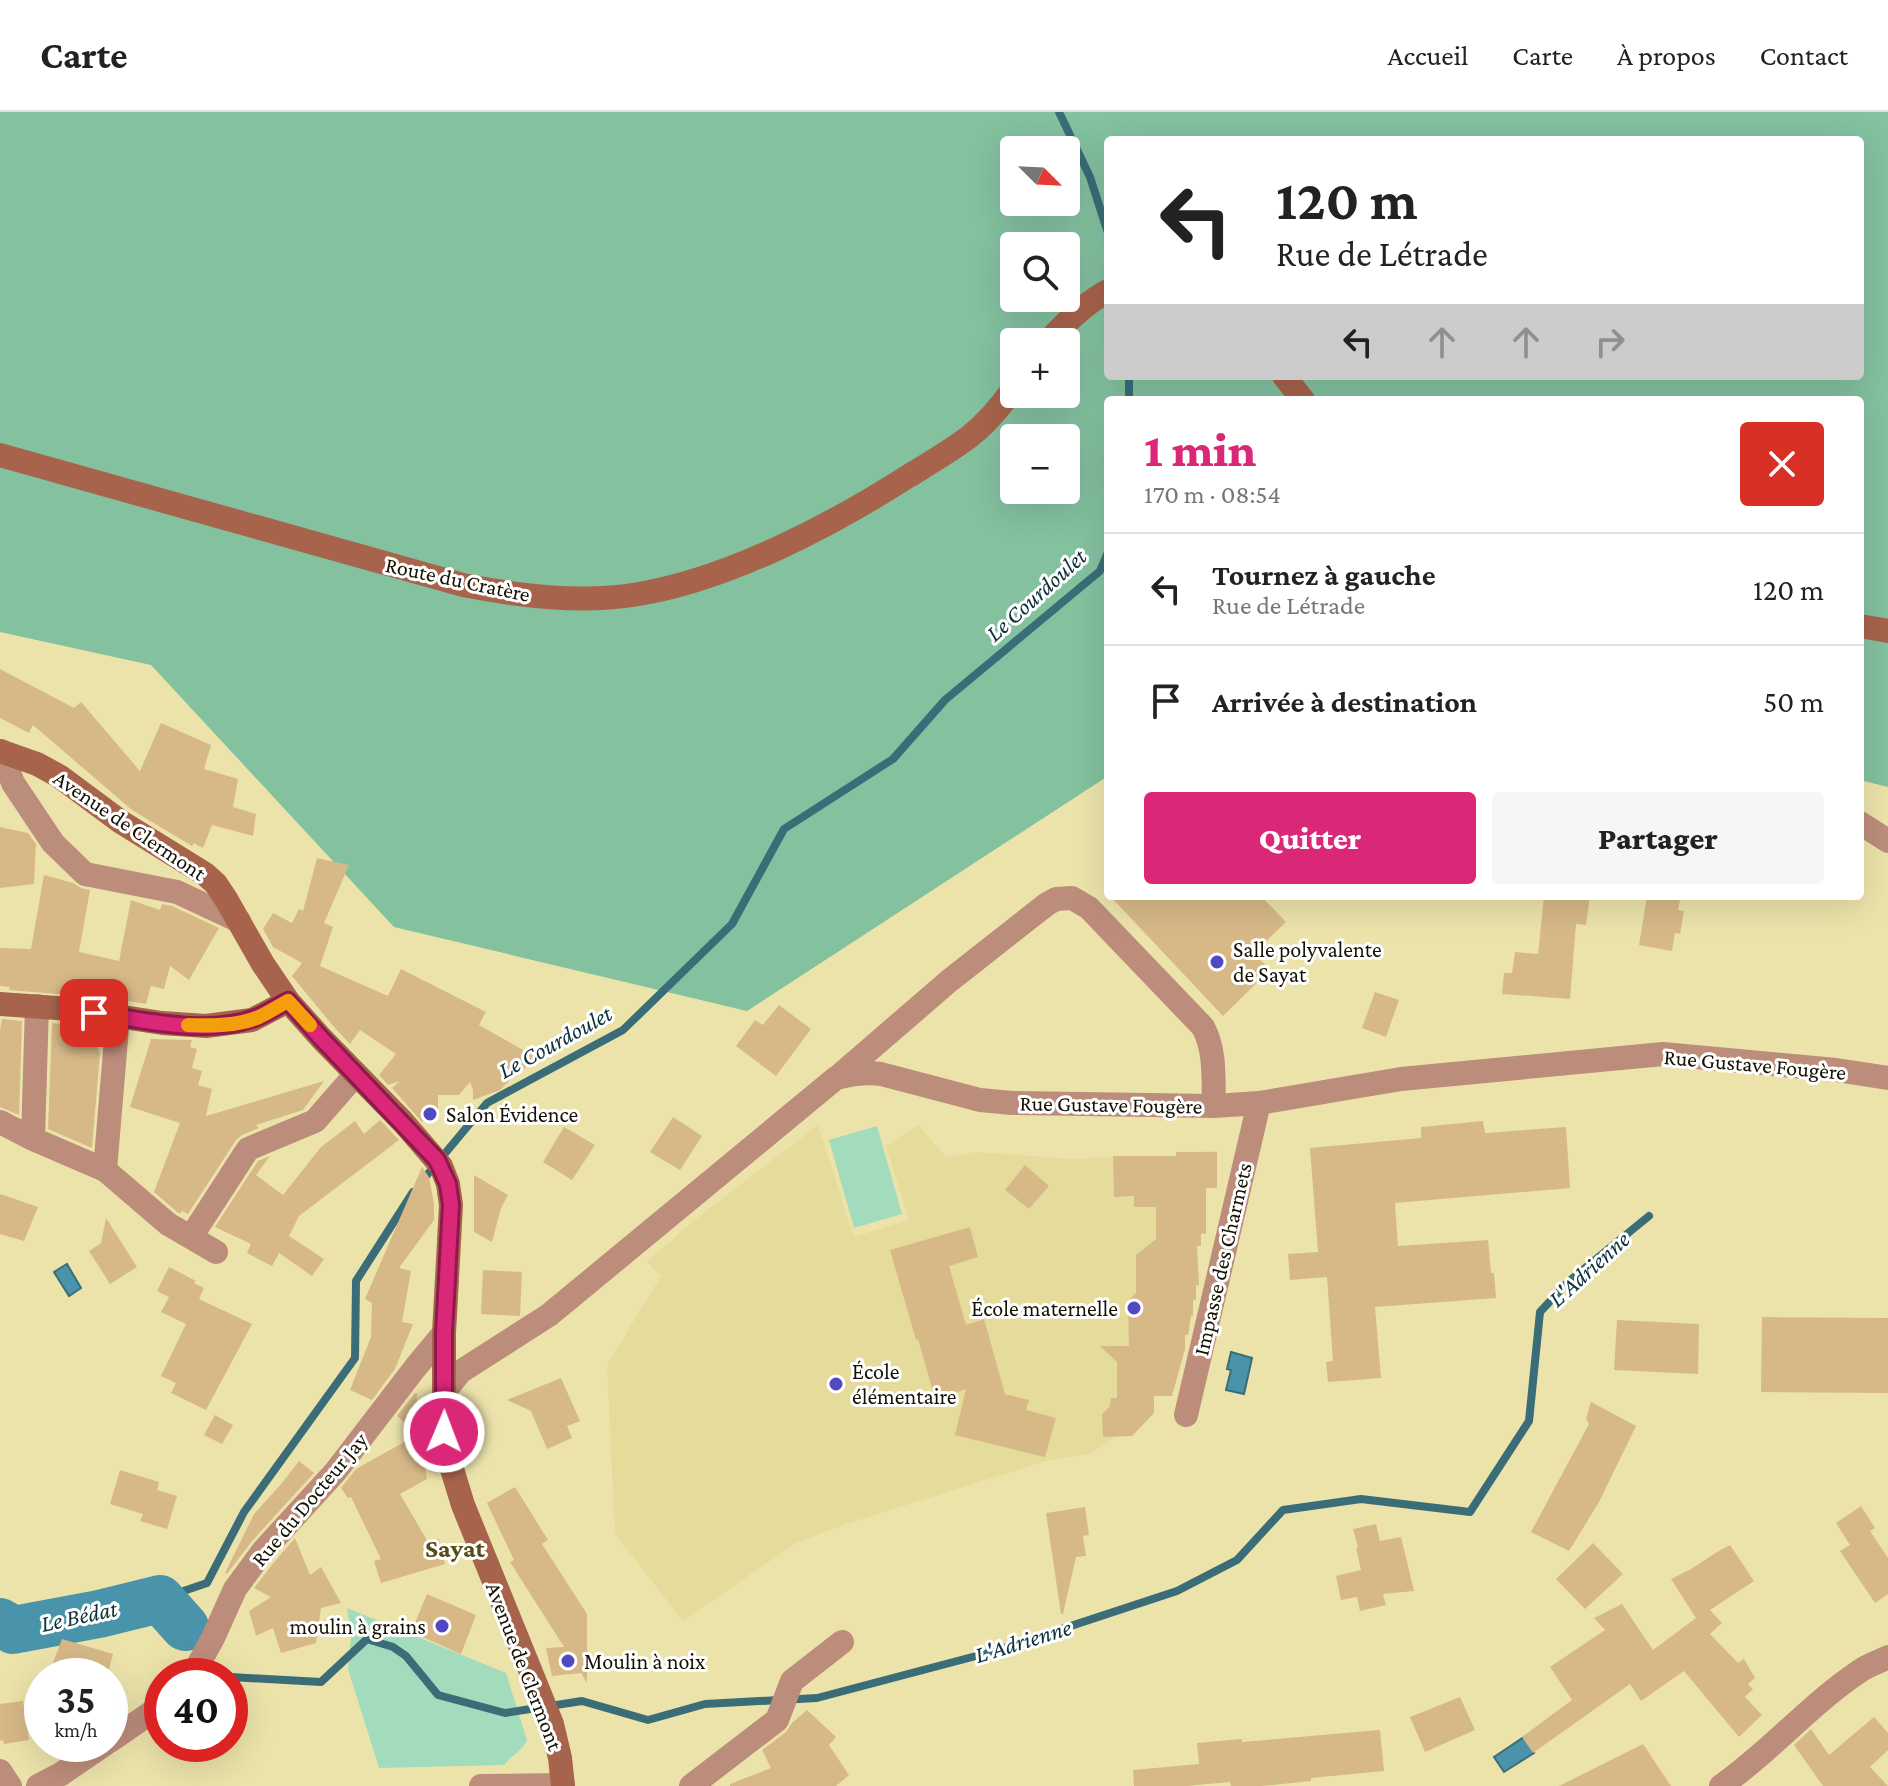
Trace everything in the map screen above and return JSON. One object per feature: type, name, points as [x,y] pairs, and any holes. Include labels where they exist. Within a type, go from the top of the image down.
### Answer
[{"type":"street","points":[[1062,328],[1104,293]]},
{"type":"street","points":[[1287,380],[1300,396]]},
{"type":"street","name":"Route du Cratère","points":[[0,455],[463,585],[514,595],[591,598],[638,594],[683,584],[756,558],[860,506],[957,446],[1000,406]]},
{"type":"street","points":[[1864,627],[1888,631]]},
{"type":"street","points":[[1,751],[13,783],[53,843],[85,874],[177,892],[239,921]]},
{"type":"street","name":"Avenue de Clermont","points":[[1,751],[59,776],[121,822],[216,884],[288,1001],[441,1166],[451,1205],[444,1333],[444,1432],[454,1478],[555,1736],[563,1785]]},
{"type":"street","points":[[1864,826],[1888,841]]},
{"type":"street","points":[[445,1391],[460,1372],[549,1315],[949,981],[1056,899],[1072,898],[1089,908],[1203,1027],[1213,1058],[1214,1106]]},
{"type":"street","points":[[0,1004],[206,1026],[252,1020],[288,1001]]},
{"type":"street","points":[[33,1139],[37,1006]]},
{"type":"street","points":[[105,1170],[118,1016]]},
{"type":"street","name":"Rue Gustave Fougère","points":[[836,1078],[881,1074],[980,1100],[1012,1103],[1214,1106],[1259,1103],[1401,1079],[1663,1054],[1836,1070],[1888,1078]]},
{"type":"street","points":[[191,1237],[248,1149],[315,1121],[356,1074]]},
{"type":"street","name":"Impasse des Charmets","points":[[1186,1415],[1259,1103]]},
{"type":"street","points":[[0,1122],[105,1170],[168,1224],[216,1252]]},
{"type":"street","name":"Rue du Docteur Jay","points":[[202,1658],[235,1589],[263,1551],[336,1471],[444,1333]]},
{"type":"street","points":[[691,1786],[777,1720],[792,1681],[842,1642]]},
{"type":"street","points":[[1721,1786],[1808,1711],[1862,1670],[1888,1657]]},
{"type":"street","points":[[38,1786],[79,1762]]},
{"type":"street","points":[[0,1771],[10,1786]]},
{"type":"street","points":[[481,1786],[563,1785]]},
{"type":"shaded area","name":"École élémentaire","points":[[818,1125],[854,1237],[909,1220],[886,1146],[918,1125],[946,1157],[976,1152],[1072,1159],[1134,1156],[1134,1166],[1144,1166],[1144,1156],[1154,1156],[1155,1166],[1176,1165],[1176,1152],[1217,1151],[1217,1188],[1206,1188],[1206,1234],[1201,1234],[1201,1246],[1196,1246],[1196,1300],[1193,1301],[1193,1316],[1188,1335],[1185,1335],[1185,1346],[1182,1346],[1172,1396],[1154,1396],[1154,1413],[1132,1436],[1117,1436],[1090,1454],[1049,1460],[849,1523],[796,1543],[683,1621],[615,1534],[607,1365],[661,1276],[647,1262],[692,1222]]},
{"type":"green space","points":[[0,112],[1888,112],[1888,787],[1864,781],[1864,396],[1104,396],[1104,779],[747,1011],[394,927],[151,665],[0,632]]},
{"type":"green space","points":[[877,1126],[902,1214],[854,1228],[829,1140]]},
{"type":"green space","points":[[347,1608],[506,1673],[527,1740],[522,1748],[504,1765],[379,1768],[348,1669],[351,1638]]},
{"type":"water","points":[[67,1264],[81,1288],[69,1296],[54,1272]]},
{"type":"water","points":[[1231,1352],[1252,1358],[1244,1394],[1226,1390]]},
{"type":"water","points":[[1524,1737],[1534,1753],[1504,1772],[1494,1757]]},
{"type":"building","points":[[0,669],[74,708],[81,702],[140,771],[161,723],[211,745],[204,769],[238,779],[233,807],[256,814],[253,836],[212,825],[203,848],[194,843],[192,846],[132,810],[33,725],[29,733],[0,718]]},
{"type":"building","points":[[0,827],[28,833],[36,844],[34,884],[0,888]]},
{"type":"building","points":[[317,858],[349,865],[324,923],[333,927],[320,966],[388,996],[401,969],[486,1012],[479,1025],[539,1059],[516,1074],[500,1090],[473,1100],[470,1082],[459,1095],[438,1095],[438,1110],[422,1122],[392,1088],[400,1081],[388,1085],[379,1075],[396,1054],[360,1030],[350,1044],[292,976],[302,963],[273,947],[263,929],[273,913],[292,923],[299,909],[303,911]]},
{"type":"building","points":[[44,875],[90,890],[79,952],[119,961],[131,900],[160,910],[162,904],[172,906],[219,928],[189,980],[170,966],[164,989],[151,986],[146,1004],[93,995],[9,990],[10,987],[0,986],[0,948],[31,949]]},
{"type":"building","name":"Salle polyvalente de Sayat","points":[[1114,900],[1265,900],[1286,922],[1254,953],[1270,970],[1223,1016]]},
{"type":"building","points":[[1544,900],[1589,900],[1586,925],[1576,924],[1570,999],[1502,994],[1504,973],[1512,973],[1515,952],[1538,954]]},
{"type":"building","points":[[1646,900],[1680,900],[1678,910],[1684,911],[1680,934],[1675,933],[1672,951],[1639,945]]},
{"type":"building","points":[[1375,992],[1399,1000],[1386,1037],[1362,1028]]},
{"type":"building","points":[[779,1005],[811,1029],[776,1076],[736,1046],[755,1020],[763,1025]]},
{"type":"building","points":[[2,1019],[22,1021],[19,1115],[0,1107]]},
{"type":"building","points":[[52,1023],[88,1027],[100,1053],[92,1148],[48,1129]]},
{"type":"building","points":[[151,1039],[192,1040],[190,1047],[197,1049],[192,1068],[202,1071],[198,1085],[212,1089],[206,1116],[324,1081],[303,1110],[256,1125],[259,1128],[236,1140],[188,1214],[182,1211],[180,1214],[154,1192],[180,1123],[130,1107]]},
{"type":"building","points":[[673,1117],[702,1136],[680,1170],[650,1152]]},
{"type":"building","points":[[380,1120],[399,1140],[299,1216],[289,1236],[324,1259],[312,1276],[279,1253],[272,1266],[247,1253],[251,1244],[215,1227],[258,1161],[270,1156],[256,1175],[283,1195],[321,1147],[355,1121],[364,1134]]},
{"type":"building","points":[[1483,1121],[1485,1133],[1566,1127],[1570,1188],[1395,1203],[1398,1246],[1488,1240],[1496,1298],[1375,1307],[1381,1378],[1328,1382],[1326,1362],[1333,1361],[1327,1277],[1290,1280],[1288,1254],[1318,1252],[1310,1148],[1421,1138],[1421,1127]]},
{"type":"building","points":[[564,1127],[595,1145],[572,1180],[543,1162]]},
{"type":"building","points":[[1176,1152],[1217,1152],[1217,1188],[1206,1188],[1206,1234],[1201,1233],[1201,1246],[1197,1246],[1199,1285],[1196,1285],[1188,1335],[1185,1335],[1185,1349],[1172,1396],[1154,1396],[1154,1413],[1132,1436],[1103,1437],[1102,1414],[1110,1406],[1111,1398],[1117,1398],[1117,1362],[1100,1346],[1129,1346],[1128,1301],[1136,1293],[1136,1255],[1156,1239],[1156,1207],[1134,1207],[1134,1196],[1114,1197],[1113,1156],[1176,1156]]},
{"type":"building","points":[[1025,1165],[1049,1186],[1029,1209],[1005,1190]]},
{"type":"building","points":[[422,1167],[429,1177],[434,1220],[399,1268],[411,1271],[402,1322],[413,1324],[395,1369],[372,1400],[350,1390],[371,1337],[372,1303],[365,1299]]},
{"type":"building","points":[[474,1175],[508,1195],[501,1208],[492,1242],[474,1232]]},
{"type":"building","points":[[0,1194],[38,1207],[24,1241],[0,1234]]},
{"type":"building","points":[[106,1218],[137,1267],[110,1284],[89,1251],[101,1243]]},
{"type":"building","points":[[970,1227],[978,1257],[949,1266],[966,1325],[984,1319],[1005,1394],[1029,1400],[1026,1410],[1056,1418],[1045,1457],[955,1435],[966,1389],[935,1399],[890,1250]]},
{"type":"building","points":[[169,1267],[204,1288],[199,1299],[252,1324],[206,1410],[171,1393],[176,1383],[161,1376],[186,1324],[161,1312],[169,1297],[157,1291]]},
{"type":"building","points":[[483,1270],[522,1272],[520,1316],[481,1314]]},
{"type":"building","points":[[1762,1317],[1888,1318],[1888,1393],[1761,1392]]},
{"type":"building","points":[[1617,1320],[1699,1324],[1698,1374],[1614,1370]]},
{"type":"building","points":[[561,1378],[580,1421],[567,1426],[572,1438],[547,1449],[531,1411],[507,1400]]},
{"type":"building","points":[[417,1393],[416,1432],[397,1416]]},
{"type":"building","points":[[1591,1402],[1636,1426],[1599,1502],[1569,1551],[1531,1532],[1589,1424],[1586,1419]]},
{"type":"building","points":[[215,1415],[233,1425],[222,1444],[204,1435]]},
{"type":"building","points":[[413,1437],[423,1456],[427,1479],[400,1494],[428,1542],[439,1539],[445,1564],[381,1583],[374,1561],[381,1559],[351,1497],[348,1498],[341,1488],[356,1469]]},
{"type":"building","points":[[299,1461],[314,1473],[225,1573],[254,1514]]},
{"type":"building","points":[[120,1470],[159,1482],[157,1490],[177,1496],[167,1529],[140,1521],[143,1514],[110,1504]]},
{"type":"building","points":[[515,1487],[548,1540],[542,1544],[587,1614],[587,1683],[581,1673],[552,1676],[546,1648],[564,1647],[510,1562],[514,1560],[487,1503]]},
{"type":"building","points":[[1861,1506],[1875,1528],[1870,1531],[1888,1558],[1888,1594],[1875,1603],[1840,1551],[1850,1545],[1836,1523]]},
{"type":"building","points":[[1085,1507],[1089,1535],[1083,1536],[1086,1556],[1076,1557],[1061,1614],[1046,1513]]},
{"type":"building","points":[[1376,1524],[1380,1541],[1401,1537],[1414,1591],[1383,1594],[1386,1605],[1360,1611],[1357,1597],[1341,1600],[1336,1576],[1361,1570],[1353,1529]]},
{"type":"building","points":[[295,1538],[310,1575],[321,1567],[341,1603],[321,1608],[316,1643],[281,1653],[273,1628],[256,1636],[249,1611],[271,1597],[254,1588]]},
{"type":"building","points":[[1593,1543],[1623,1574],[1585,1609],[1556,1579]]},
{"type":"building","points":[[1730,1545],[1754,1581],[1710,1610],[1722,1623],[1710,1634],[1738,1663],[1744,1659],[1755,1678],[1748,1684],[1753,1689],[1745,1697],[1762,1715],[1739,1737],[1684,1671],[1641,1701],[1630,1684],[1533,1753],[1522,1737],[1572,1700],[1550,1667],[1605,1630],[1594,1618],[1622,1604],[1653,1650],[1696,1618],[1671,1579]]},
{"type":"building","name":"moulin à grains","points":[[427,1594],[476,1615],[461,1654],[411,1632]]},
{"type":"building","points":[[62,1639],[113,1654],[112,1658],[55,1658]]},
{"type":"building","points":[[1460,1697],[1475,1730],[1425,1752],[1410,1717]]},
{"type":"building","points":[[23,1701],[24,1741],[4,1744],[3,1740],[0,1741],[0,1704]]},
{"type":"building","points":[[807,1710],[836,1737],[829,1745],[849,1775],[836,1786],[730,1786],[771,1768],[762,1750],[786,1732]]},
{"type":"building","points":[[1874,1717],[1888,1733],[1888,1750],[1870,1767],[1888,1786],[1823,1786],[1794,1745],[1811,1729],[1829,1755]]},
{"type":"building","points":[[1380,1730],[1384,1771],[1262,1786],[1231,1786],[1230,1782],[1134,1786],[1133,1770],[1199,1764],[1197,1743]]},
{"type":"building","points":[[1643,1744],[1671,1786],[1559,1786]]},
{"type":"waterway","name":"Le Courdoulet","points":[[1059,112],[1090,177],[1104,221]]},
{"type":"waterway","name":"Le Courdoulet","points":[[1129,380],[1129,396]]},
{"type":"waterway","name":"Le Courdoulet","points":[[422,1181],[487,1103],[623,1030],[732,924],[784,829],[893,759],[945,700],[1100,571],[1104,562]]},
{"type":"waterway","name":"Le Courdoulet","points":[[160,1599],[207,1583],[244,1512],[355,1358],[356,1281],[413,1192]]},
{"type":"waterway","name":"L'Adrienne","points":[[248,1678],[321,1682],[367,1639],[393,1647],[406,1656],[438,1695],[505,1713],[582,1701],[648,1720],[705,1704],[817,1698],[995,1651],[1177,1591],[1237,1560],[1283,1510],[1361,1499],[1470,1512],[1529,1421],[1540,1312],[1568,1282],[1649,1216]]},
{"type":"waterway","name":"Le Bédat","points":[[0,1622],[13,1630],[160,1599],[185,1627]]},
{"type":"slow traffic","points":[[188,1025],[252,1020],[288,1001],[310,1025]]},
{"type":"place","name":"Salle polyvalente de Sayat","points":[[1217,962]]},
{"type":"place","name":"Salon Évidence","points":[[430,1114]]},
{"type":"place","name":"École maternelle","points":[[1134,1308]]},
{"type":"place","name":"École élémentaire","points":[[836,1384]]},
{"type":"place","name":"moulin à grains","points":[[442,1626]]},
{"type":"place","name":"Moulin à noix","points":[[568,1661]]},
{"type":"district","name":"Sayat","points":[[455,1548]]},
{"type":"route","points":[[94,1013],[206,1026],[252,1020],[288,1001],[437,1160],[448,1184],[451,1205],[444,1333],[444,1432]]}]
